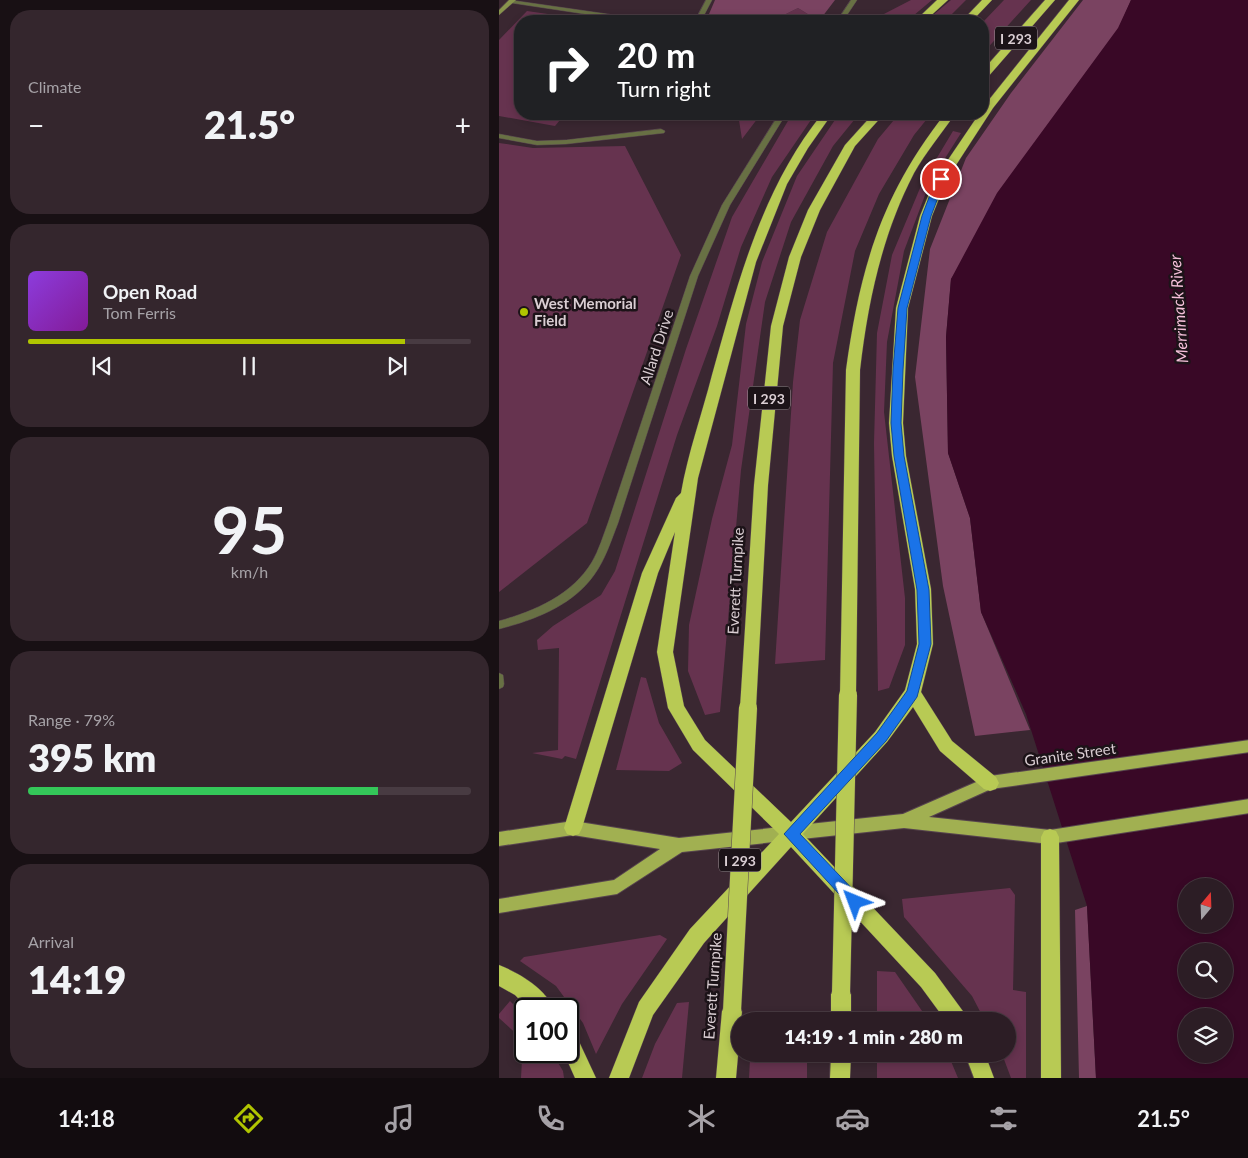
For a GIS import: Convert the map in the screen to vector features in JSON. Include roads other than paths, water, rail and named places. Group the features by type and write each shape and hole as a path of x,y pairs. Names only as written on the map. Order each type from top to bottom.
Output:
{"highway":[{"path":"927,15 943,0"},
{"path":"973,15 987,0"},
{"name":"I 293","path":"989,69 1050,0"},
{"path":"989,106 1074,0"},
{"path":"823,120 795,159 761,231 750,262 691,478 665,652 676,708 699,745 791,834 928,980 951,1012"},
{"name":"Everett Turnpike","path":"726,1078 732,1011 761,486 777,326 795,257 814,210 850,146 874,120"},
{"path":"841,1012 853,370 859,320 869,272 899,189 913,164 945,120"},
{"path":"619,1078 645,1009 697,936 881,737 913,693 925,644 923,590 899,456 896,423 903,308 926,216 941,179 980,120"},
{"path":"573,828 650,573 691,478"},
{"path":"913,693 946,746 990,783"},
{"path":"1050,837 1051,1078"},
{"path":"499,975 523,988 533,998"},
{"path":"840,1078 841,1062"},
{"path":"978,1062 984,1078"},
{"path":"579,1063 586,1078"}],"main road":[{"path":"499,13 512,0"},
{"name":"Granite Street","path":"904,821 990,783 1248,746"},
{"name":"Granite Street","path":"499,839 573,828 679,845 904,821 1050,837 1248,806"},
{"name":"Granite Street","path":"499,906 617,888 679,845"}],"street":[{"path":"512,0 605,15"},
{"path":"701,15 709,0"},
{"path":"845,15 854,0"},
{"name":"Allard Drive","path":"499,625 523,619 548,608 585,579 599,556 613,523 698,267 726,205 778,120"},
{"path":"499,136 537,143 566,142 661,131"},
{"path":"499,678 499,684"}],"water":[{"name":"Merrimack River","path":"1131,0 1248,0 1248,1078 1096,1078 1087,906 1026,714 981,612 970,518 948,453 946,337 951,279 997,193 1118,28"}],"place":[{"name":"West Memorial Field","path":"524,312"}]}
